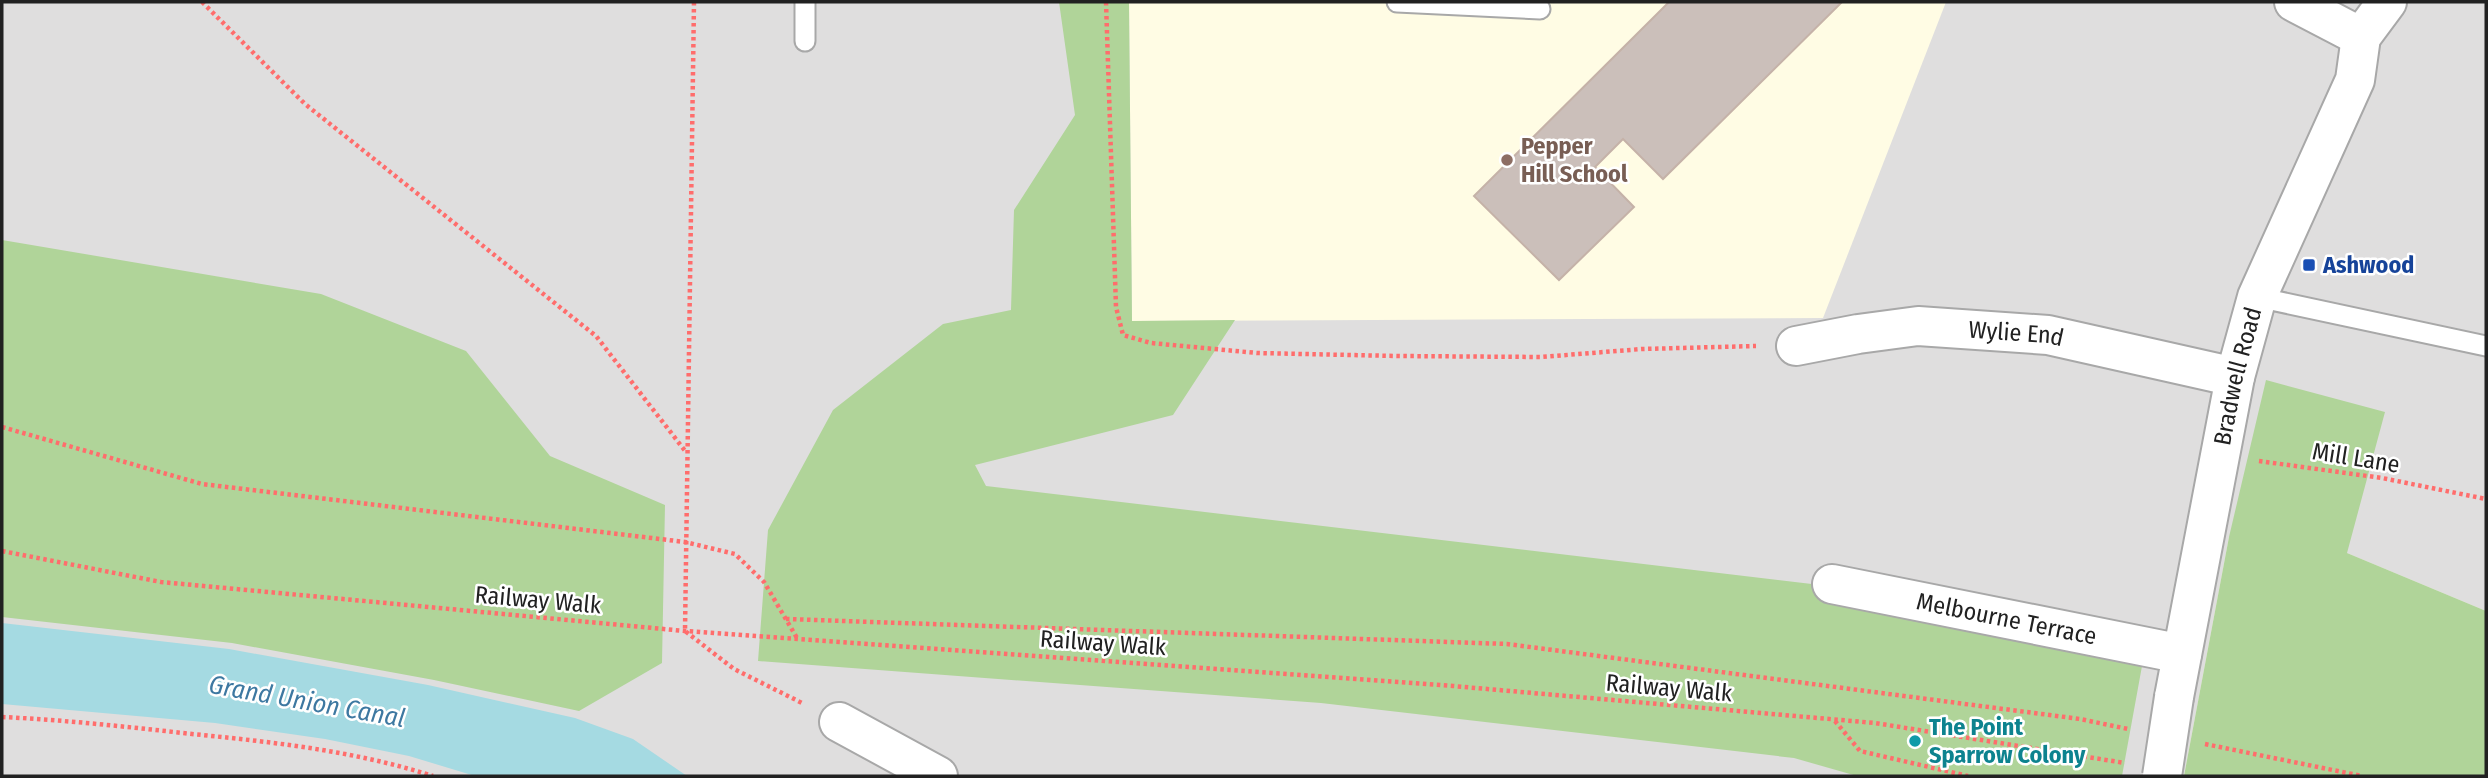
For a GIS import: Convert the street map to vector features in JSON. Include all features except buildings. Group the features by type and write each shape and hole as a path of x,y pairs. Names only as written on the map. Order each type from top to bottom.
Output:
{"street":[{"path":"2294,2 2361,37"},
{"name":"Bradwell Road","path":"2147,770 2174,697 2235,377 2258,298 2355,80 2361,37 2387,2"},
{"name":"Wylie End","path":"1796,345 1918,326 2035,334 2235,377"},
{"name":"Melbourne Terrace","path":"1832,584 2182,654"},
{"path":"839,722 938,776"}],"lane":[{"path":"804,41 805,2"},
{"path":"1397,2 1539,9"},
{"path":"2258,298 2486,346"}],"path":[{"path":"202,2 305,104 596,336 686,453"},
{"path":"694,2 685,631 734,669 839,722"},
{"path":"1106,2 1116,307 1123,335 1151,343 1257,353 1397,356 1541,356 1642,349 1796,345"},
{"path":"2,426 202,484 685,542 735,554 764,582 797,638"},
{"name":"Mill Lane","path":"2220,456 2382,478 2486,499"},
{"name":"Railway Walk","path":"2,551 161,582 685,631 1453,686 1875,723 2147,770"},
{"path":"786,620 1507,644 2080,719 2134,730"},
{"path":"2,717 293,745 408,768 433,776"},
{"path":"1834,720 1860,751 1968,776"},
{"path":"2201,743 2362,776"}],"shaded area":[{"path":"2,2 2486,2 2486,611 2347,553 2229,537 2184,776 2,776"},
{"name":"Pepper Hill School","path":"1129,2 1946,2 1823,318 1132,321"}],"green space":[{"path":"1059,2 1129,2 1132,321 1235,320 1173,415 975,465 986,486 1896,594 2142,666 2122,776 1857,776 1794,758 1321,703 758,661 768,530 833,410 943,324 1011,310 1014,210 1075,115"},
{"path":"2,240 321,294 466,351 550,456 665,505 662,663 579,711 434,680 232,643 2,617"},
{"path":"2266,380 2385,412 2347,553 2486,611 2486,776 2184,776 2229,537"}],"water":[{"name":"Grand Union Canal","path":"2,623 229,649 428,685 575,718 633,739 687,776 475,776 409,756 325,739 215,723 2,704"}],"place":[{"name":"Pepper Hill School","path":"1507,160"},
{"name":"Ashwood","path":"2309,265"},
{"name":"The Point Sparrow Colony","path":"1915,741"}]}
